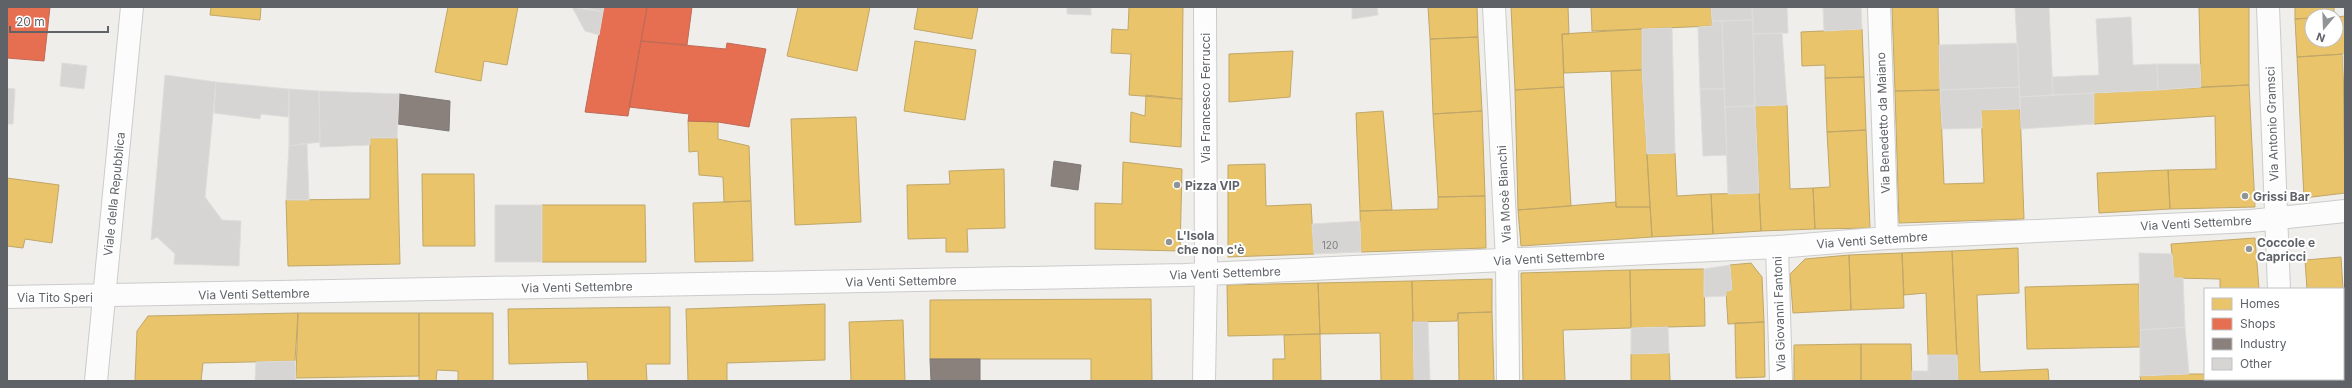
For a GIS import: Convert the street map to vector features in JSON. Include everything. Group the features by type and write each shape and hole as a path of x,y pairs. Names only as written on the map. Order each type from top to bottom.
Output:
{"street":[{"name":"Viale della Repubblica","path":"96,381 132,7"},
{"name":"Via Francesco Ferrucci","path":"1204,381 1206,274 1205,7"},
{"name":"Via Mosè Bianchi","path":"1494,7 1507,260 1508,381"},
{"name":"Via Benedetto da Maiano","path":"1879,7 1887,238"},
{"name":"Via Antonio Gramsci","path":"2268,7 2275,219 2279,288"},
{"name":"Via Venti Settembre","path":"104,297 1206,274 1777,247 1887,238 2275,219 2345,211"},
{"name":"Via Giovanni Fantoni","path":"1777,247 1781,381"},
{"name":"Via Tito Speri","path":"7,297 104,297"}],"building: Homes":[{"path":"211,7 261,7 260,20 210,15"},
{"path":"448,7 518,7 507,65 484,61 481,81 435,72"},
{"path":"798,7 870,7 857,71 787,56"},
{"path":"918,7 978,7 972,39 914,29"},
{"path":"1129,7 1183,7 1182,99 1129,95 1131,54 1111,53 1112,29 1128,30"},
{"path":"1428,7 1477,7 1478,37 1430,39"},
{"path":"1511,7 1568,7 1569,34 1562,34 1564,87 1515,90"},
{"path":"1591,7 1711,7 1712,26 1592,31"},
{"path":"1892,7 1938,7 1940,90 1895,91"},
{"path":"2199,7 2249,7 2249,85 2201,87"},
{"path":"2295,7 2334,7 2304,8 2304,18 2295,19"},
{"path":"2344,16 2345,54 2297,57 2295,19 2304,18 2304,48 2344,48"},
{"path":"1642,29 1642,70 1564,73 1562,34"},
{"path":"1862,29 1864,77 1825,78 1825,65 1802,66 1801,32"},
{"path":"1478,37 1482,111 1433,114 1430,39"},
{"path":"915,41 976,50 965,120 904,111"},
{"path":"1293,51 1290,97 1229,102 1229,54"},
{"path":"2343,54 2345,193 2304,198 2297,57"},
{"path":"1642,70 1650,207 1616,207 1611,71"},
{"path":"1864,77 1866,130 1827,132 1825,78"},
{"path":"2249,85 2255,207 2170,209 2168,170 2216,169 2215,116 2094,124 2094,93"},
{"path":"1564,87 1571,206 1518,210 1515,90"},
{"path":"1940,90 1944,184 1984,183 1981,110 2020,109 2024,219 1899,223 1895,91"},
{"path":"1146,95 1182,99 1181,147 1130,142 1131,112 1145,116"},
{"path":"1787,105 1790,189 1813,188 1815,229 1761,231 1755,106"},
{"path":"1383,111 1392,210 1360,211 1356,113"},
{"path":"1482,111 1485,196 1438,197 1433,114"},
{"path":"856,117 861,222 795,225 791,119"},
{"path":"688,121 718,122 718,139 749,146 751,201 724,202 723,177 699,175 698,151 689,152"},
{"path":"1866,130 1870,228 1815,229 1813,188 1830,187 1827,132"},
{"path":"370,138 397,138 400,264 288,266 286,200 370,199"},
{"path":"1675,153 1677,196 1711,194 1713,234 1652,237 1647,154"},
{"path":"1123,162 1182,169 1180,251 1095,249 1095,203 1122,204"},
{"path":"1265,164 1266,206 1311,204 1314,254 1228,257 1228,165"},
{"path":"1004,169 1005,228 967,229 968,252 946,252 946,238 908,239 907,185 950,184 949,171"},
{"path":"2168,170 2170,209 2099,213 2097,173"},
{"path":"422,174 474,174 475,246 423,246"},
{"path":"7,178 59,185 52,243 25,239 23,248 7,246"},
{"path":"1759,193 1761,231 1713,234 1711,194"},
{"path":"1485,196 1486,248 1361,252 1360,211 1438,209 1438,197"},
{"path":"751,201 753,261 695,262 693,203"},
{"path":"1616,202 1616,207 1650,207 1652,237 1521,246 1518,210"},
{"path":"542,205 645,205 646,262 542,262"},
{"path":"2255,238 2259,288 2220,288 2220,279 2174,278 2171,244"},
{"path":"2018,248 2019,293 1977,295 1980,372 2048,369 2049,381 1958,381 1952,251"},
{"path":"1952,251 1957,355 1928,355 1926,293 1904,295 1902,253"},
{"path":"1902,253 1904,308 1851,310 1849,255"},
{"path":"1849,255 1851,310 1793,313 1790,274 1805,259"},
{"path":"2341,257 2343,288 2307,288 2305,260"},
{"path":"1751,263 1762,277 1764,322 1728,324 1726,291 1732,290 1730,265"},
{"path":"1704,269 1705,326 1631,328 1630,270"},
{"path":"1630,270 1631,328 1563,330 1565,381 1523,381 1521,273"},
{"path":"1492,279 1492,312 1458,313 1457,321 1413,322 1412,281"},
{"path":"1412,281 1414,381 1381,381 1380,333 1320,334 1318,283"},
{"path":"1318,283 1320,334 1228,336 1227,285"},
{"path":"2139,284 2140,347 2027,349 2025,287"},
{"path":"1151,299 1152,381 1091,381 1091,359 930,359 930,300"},
{"path":"825,304 825,360 727,363 727,381 688,381 686,309"},
{"path":"670,307 670,364 646,364 647,381 588,381 587,362 509,364 508,309"},
{"path":"1492,312 1494,381 1459,381 1458,313"},
{"path":"298,313 419,313 419,376 296,378"},
{"path":"298,313 295,361 203,363 201,381 135,381 137,331 148,316"},
{"path":"419,313 493,313 493,381 458,381 458,371 437,370 436,381 419,381"},
{"path":"2344,313 2345,329 2344,364"},
{"path":"903,320 905,381 851,381 849,322"},
{"path":"1764,322 1765,377 1736,378 1735,323"},
{"path":"1320,334 1321,381 1273,381 1273,359 1285,359 1284,335"},
{"path":"1861,344 1861,381 1794,381 1794,345"},
{"path":"1861,344 1911,344 1912,381 1861,381"},
{"path":"1669,353 1670,381 1631,381 1631,354"},
{"path":"2345,364 2345,381 2313,381 2344,380"},
{"path":"2204,374 2204,380 2264,381 2141,381 2140,376"}],"building: Shops":[{"path":"7,7 50,7 44,61 7,58"},
{"path":"604,7 647,7 628,116 585,112"},
{"path":"647,7 692,7 687,45 641,41"},
{"path":"641,41 726,49 727,43 766,49 749,127 718,122 688,121 689,114 629,107"}],"building: Industry":[{"path":"399,94 450,101 449,131 398,124"},
{"path":"1054,161 1081,165 1078,190 1051,186"},
{"path":"930,359 980,359 980,381 931,381"}],"building: Other":[{"path":"572,7 603,12 599,35 585,31"},
{"path":"582,7 604,7 603,12"},
{"path":"1067,7 1091,7 1091,15 1067,14"},
{"path":"1352,7 1377,7 1378,15 1352,19"},
{"path":"1711,7 1752,7 1753,20 1712,21"},
{"path":"1752,7 1787,7 1788,33 1753,34"},
{"path":"1823,7 1861,7 1862,29 1824,31"},
{"path":"2015,7 2049,7 2053,95 2020,97"},
{"path":"2131,17 2133,65 2157,64 2158,90 2053,95 2052,77 2099,75 2096,19"},
{"path":"1753,20 1755,106 1725,107 1722,21"},
{"path":"1712,21 1722,21 1724,89 1700,89 1698,27 1712,26"},
{"path":"1672,28 1675,153 1647,154 1642,70 1642,29"},
{"path":"1782,33 1787,105 1755,106 1753,34"},
{"path":"2018,43 2019,87 1940,90 1939,45"},
{"path":"2343,54 2345,54 2345,89"},
{"path":"62,63 87,66 84,89 60,86"},
{"path":"2157,64 2200,64 2201,87 2158,90"},
{"path":"165,75 216,82 205,197 222,220 241,221 239,266 174,264 175,254 157,237 151,240"},
{"path":"216,82 289,89 288,117 261,114 260,119 214,113"},
{"path":"2019,87 2020,109 1981,110 1982,128 1942,129 1940,90"},
{"path":"7,88 15,89 13,124 7,124"},
{"path":"289,89 319,91 320,142 289,146"},
{"path":"1700,89 1724,89 1727,155 1703,156"},
{"path":"319,91 399,94 397,138 370,138 370,145 320,147"},
{"path":"2094,93 2094,124 2021,129 2020,97"},
{"path":"1755,106 1759,193 1728,194 1725,107"},
{"path":"307,143 309,200 286,200 289,146"},
{"path":"495,205 542,205 542,262 495,262"},
{"path":"1360,221 1361,252 1314,254 1312,224"},
{"path":"2139,253 2172,254 2174,278 2183,278 2185,327 2140,330"},
{"path":"1730,265 1732,290 1726,291 1726,296 1704,297 1704,269"},
{"path":"1413,322 1428,322 1430,381 1414,381"},
{"path":"1668,327 1669,353 1631,354 1631,328"},
{"path":"2185,327 2189,374 2140,376 2140,330"},
{"path":"1928,355 1957,355 1958,381 1912,381 1912,371 1928,371"},
{"path":"295,361 296,381 255,381 256,362"}],"place":[{"name":"Pizza VIP","path":"1177,185"},
{"name":"Grissi Bar","path":"2245,196"},
{"name":"L'Isola che non c'è","path":"1169,242"},
{"name":"Coccole e Capricci","path":"2249,249"}]}
